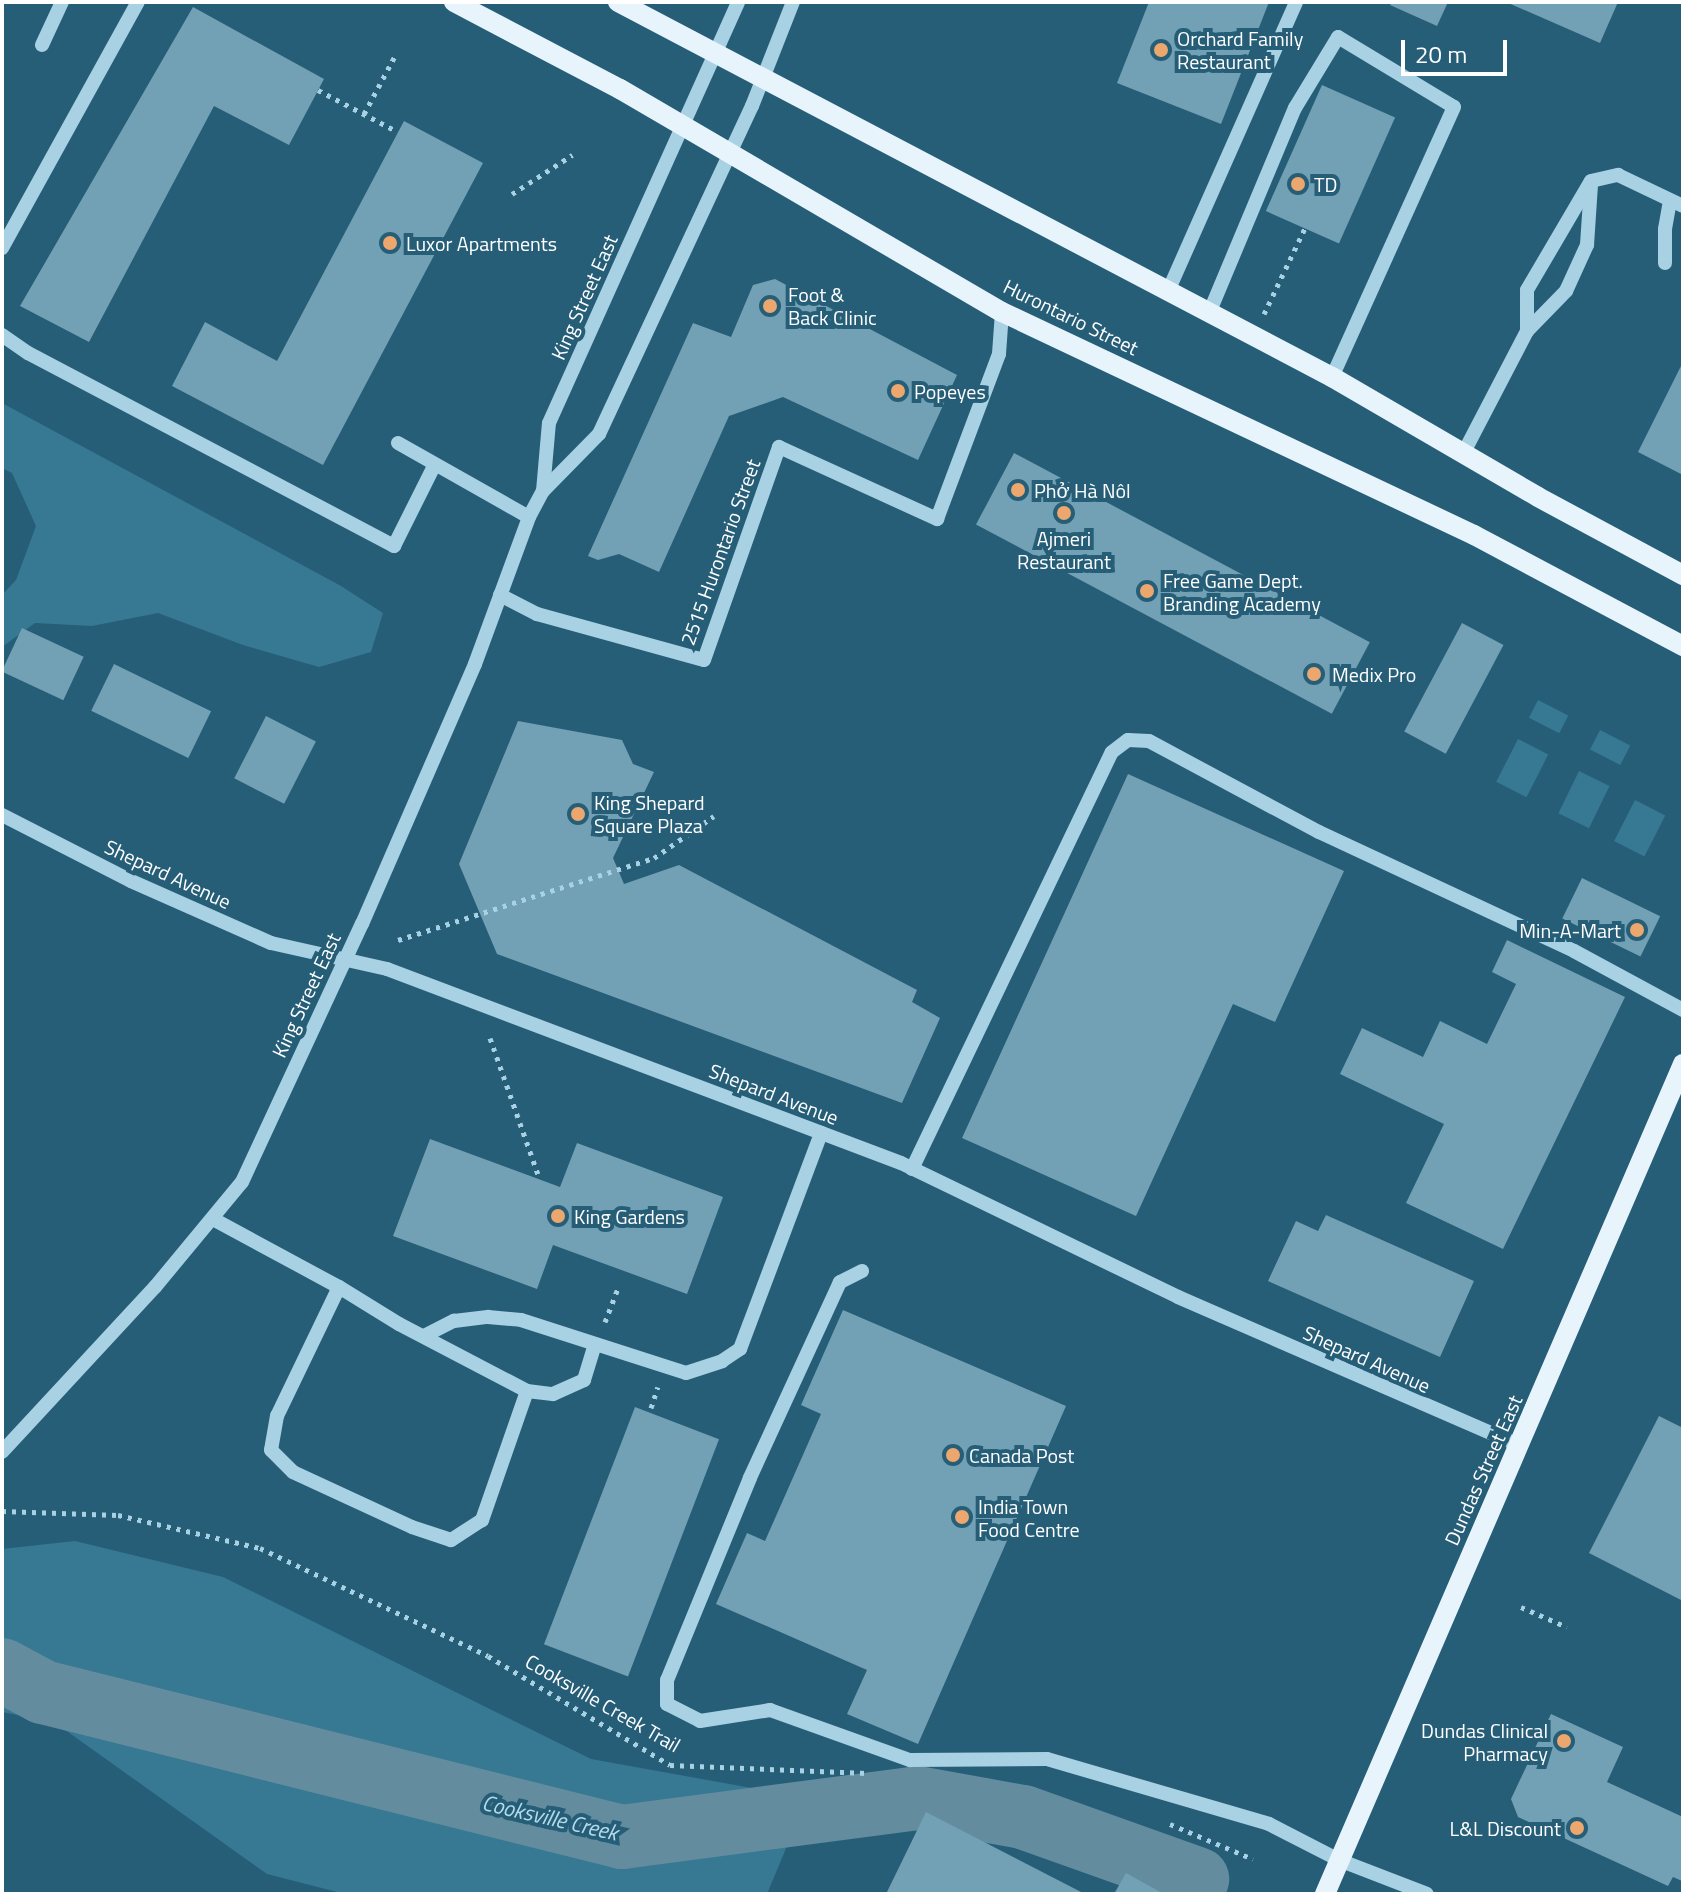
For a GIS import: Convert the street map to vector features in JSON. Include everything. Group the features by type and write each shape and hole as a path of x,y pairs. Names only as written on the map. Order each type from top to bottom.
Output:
{"main road":[{"name":"Hurontario Street","path":"454,2 684,126 1002,312 1474,535 1683,646"},
{"path":"618,2 1053,233 1210,311 1683,575"},
{"name":"Dundas Street East","path":"1325,1894 1683,1064"}],"street":[{"path":"42,45 62,2"},
{"path":"2,248 138,2"},
{"name":"King Street East","path":"543,491 549,423 738,2"},
{"name":"King Street East","path":"2,1452 213,1219 242,1182 475,664 529,517 543,491 599,434 764,79 793,2"},
{"path":"1169,289 1296,2"},
{"path":"1210,311 1295,108 1338,37 1454,107 1332,377"},
{"path":"1527,331 1527,290 1591,181 1618,175 1677,203 1665,229 1665,263"},
{"path":"1463,454 1527,331 1566,291 1587,245 1591,181"},
{"name":"2515 Hurontario Street","path":"500,595 537,614 704,660 779,447 937,519 999,354 1002,312"},
{"path":"2,335 28,353 394,546 434,466"},
{"path":"398,443 529,517"},
{"path":"912,1169 1112,752 1128,740 1149,741 1319,832 1574,951 1683,1010"},
{"name":"Shepard Avenue","path":"2,815 131,881 271,943 402,974 912,1169 1178,1297 1520,1446"},
{"path":"424,1336 454,1321 488,1317 521,1320 686,1373 722,1361 740,1349 821,1133"},
{"path":"213,1219 527,1391 553,1394 584,1380 595,1345"},
{"path":"862,1271 840,1282 750,1478 667,1680 667,1704 700,1721 770,1710 910,1760 1047,1759 1269,1824 1339,1860 1427,1894"},
{"path":"339,1287 277,1416 271,1450 293,1472 412,1527 451,1540 482,1520 527,1391"}],"path":[{"path":"364,114 396,54"},
{"path":"318,90 398,132"},
{"path":"512,194 572,155"},
{"path":"1264,315 1305,228"},
{"path":"398,940 654,858 714,816"},
{"path":"490,1038 538,1174"},
{"path":"595,1345 619,1286"},
{"name":"Cooksville Creek Trail","path":"2,1511 118,1515 260,1548 488,1656 670,1765 869,1773"},
{"path":"1521,1607 1567,1627"},
{"path":"1165,1822 1253,1859"}],"shaded area":[{"path":"2,403 341,586 383,613 371,652 319,667 243,645 158,613 92,626 35,623 2,647 2,595 16,580 36,526 12,473 2,468"},
{"path":"1538,700 1568,715 1559,733 1529,718"},
{"path":"1600,730 1630,745 1620,765 1590,750"},
{"path":"1518,739 1548,754 1527,797 1496,782"},
{"path":"1579,771 1610,786 1589,828 1558,813"},
{"path":"1635,800 1665,815 1644,856 1614,841"},
{"path":"75,1541 223,1577 591,1759 807,1798 767,1894 345,1894 267,1874 54,1722 2,1712 2,1549"}],"building":[{"path":"1149,2 1269,2 1221,124 1117,83"},
{"path":"1392,2 1448,2 1437,26 1390,5"},
{"path":"1506,2 1618,2 1600,43"},
{"path":"193,7 324,79 289,145 214,106 89,342 20,306"},
{"path":"1322,85 1395,118 1339,244 1266,211"},
{"name":"Luxor Apartments","path":"404,121 483,163 323,465 172,386 205,322 277,361"},
{"path":"775,279 957,375 918,460 783,397 729,416 659,572 619,554 598,560 588,556 693,323 731,337 753,285"},
{"path":"1683,362 1683,475 1638,452"},
{"path":"1014,453 1370,642 1332,714 976,525"},
{"path":"1462,623 1503,645 1446,754 1404,732"},
{"path":"22,628 84,657 63,700 2,672"},
{"path":"114,664 211,711 188,758 91,711"},
{"path":"266,716 316,741 284,804 234,778"},
{"path":"518,721 622,740 633,764 654,772 613,858 624,884 679,865 917,990 912,1002 940,1018 902,1103 497,954 459,864"},
{"path":"1128,774 1344,871 1275,1022 1233,1004 1136,1216 962,1138"},
{"path":"1582,878 1660,916 1640,957 1562,918"},
{"path":"1507,940 1625,997 1503,1249 1406,1203 1444,1124 1340,1074 1362,1028 1423,1057 1440,1021 1487,1044 1516,984 1492,972"},
{"name":"King Gardens","path":"430,1139 560,1187 577,1143 723,1197 687,1294 553,1245 537,1289 393,1236"},
{"path":"1326,1215 1474,1281 1440,1357 1268,1281 1296,1221 1318,1231"},
{"path":"843,1310 1066,1406 918,1744 847,1714 867,1670 716,1604 747,1533 765,1541 821,1414 801,1405"},
{"path":"635,1407 719,1439 628,1676 544,1644"},
{"path":"1659,1416 1683,1428 1683,1601 1589,1553"},
{"path":"1551,1714 1623,1747 1607,1782 1683,1817 1682,1881 1673,1877 1668,1886 1518,1817 1511,1799"},
{"path":"926,1812 1085,1894 886,1894"},
{"path":"1126,1873 1164,1894 1114,1894"}],"waterway":[{"name":"Cooksville Creek","path":"2,1670 43,1692 622,1837 917,1798 1023,1817 1197,1879"}],"place":[{"name":"Orchard Family Restaurant","path":"1161,50"},
{"name":"TD","path":"1298,184"},
{"name":"Luxor Apartments","path":"390,243"},
{"name":"Foot & Back Clinic","path":"770,306"},
{"name":"Popeyes","path":"898,391"},
{"name":"Phở Hà Nôl","path":"1018,490"},
{"name":"Ajmeri Restaurant","path":"1064,513"},
{"name":"Free Game Dept. Branding Academy","path":"1147,591"},
{"name":"Medix Pro","path":"1314,674"},
{"name":"King Shepard Square Plaza","path":"578,814"},
{"name":"Min-A-Mart","path":"1637,930"},
{"name":"King Gardens","path":"558,1216"},
{"name":"Canada Post","path":"953,1455"},
{"name":"India Town Food Centre","path":"962,1517"},
{"name":"Dundas Clinical Pharmacy","path":"1564,1741"},
{"name":"L&L Discount","path":"1577,1828"}]}
